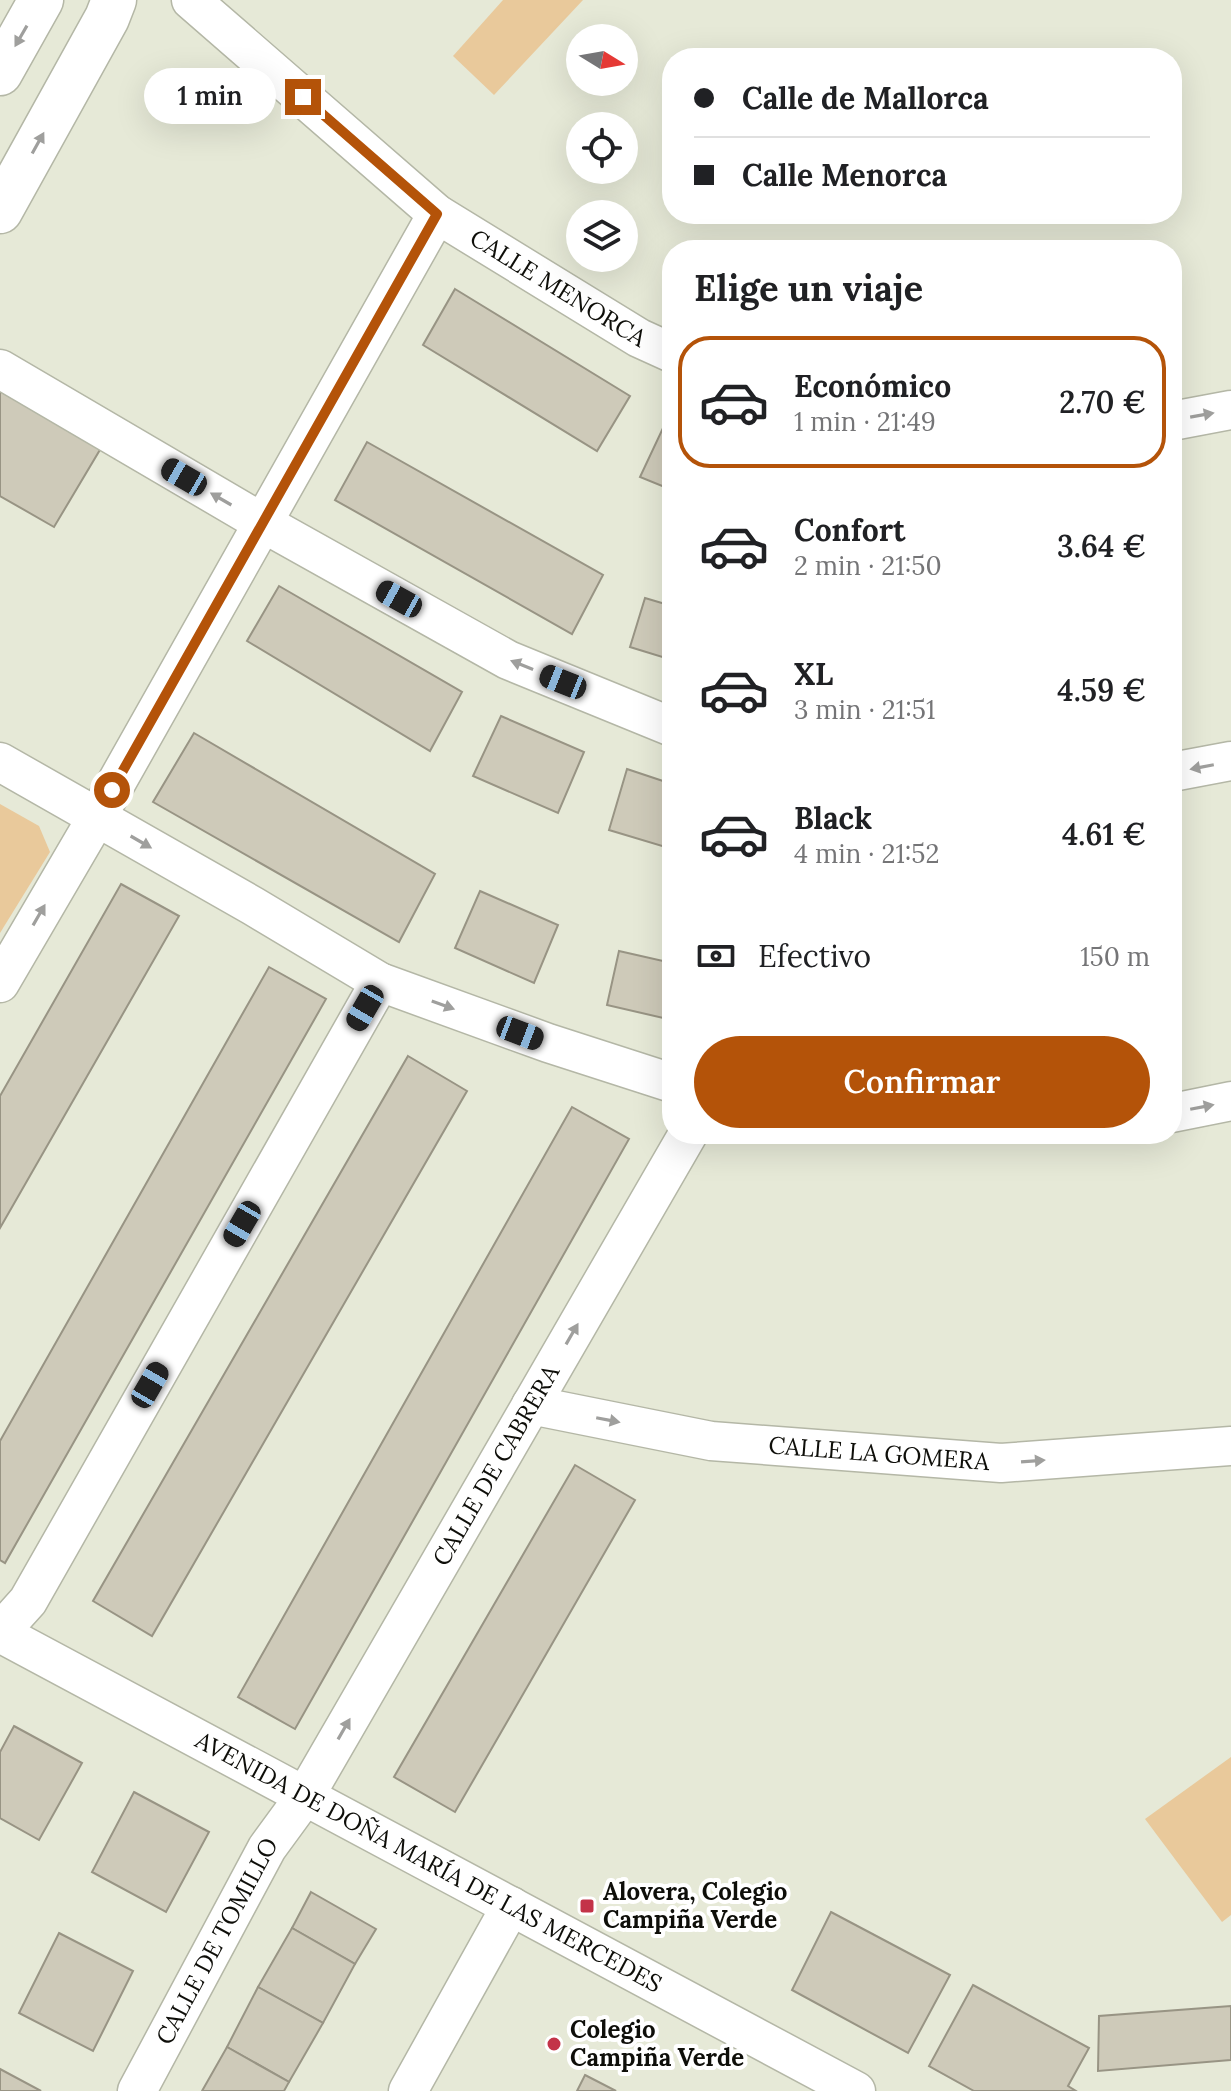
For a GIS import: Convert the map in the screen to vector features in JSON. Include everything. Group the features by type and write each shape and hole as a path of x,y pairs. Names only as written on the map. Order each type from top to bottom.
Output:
{"street":[{"path":"0,73 41,0"},
{"path":"0,211 114,0"},
{"name":"CALLE MENORCA","path":"191,0 437,214 639,338 662,348"},
{"path":"0,983 437,214"},
{"path":"0,369 263,523 508,660 662,723"},
{"path":"1182,419 1231,410"},
{"path":"1182,770 1231,761"},
{"path":"0,762 380,982 548,1043 662,1080"},
{"path":"0,1633 28,1601 380,982"},
{"path":"1182,1111 1231,1101"},
{"name":"CALLE DE CABRERA","path":"305,1796 682,1144"},
{"name":"CALLE LA GOMERA","path":"531,1405 711,1441 1001,1463 1231,1446"},
{"name":"AVENIDA DE DOÑA MARÍA DE LAS MERCEDES","path":"0,1633 856,2091"},
{"name":"CALLE DE TOMILLO","path":"137,2091 267,1848 305,1796"},
{"path":"408,2091 511,1906"}],"shaded area":[{"path":"503,0 583,0 494,95 453,56"},
{"path":"0,804 39,826 50,852 0,933"},
{"path":"1231,1757 1231,1915 1222,1922 1145,1819"}],"building":[{"path":"455,289 630,396 597,451 423,345"},
{"path":"0,391 101,448 54,527 0,496"},
{"path":"662,430 662,486 640,477"},
{"path":"367,442 603,575 572,634 335,500"},
{"path":"279,586 462,692 430,751 247,641"},
{"path":"645,598 662,603 662,657 630,647"},
{"path":"501,716 584,752 558,813 473,776"},
{"path":"194,733 435,874 399,942 153,802"},
{"path":"627,769 662,781 662,846 609,830"},
{"path":"121,884 179,916 0,1228 0,1096"},
{"path":"480,891 558,925 534,983 455,948"},
{"path":"619,951 662,961 662,1018 607,1005"},
{"path":"269,967 326,999 5,1563 0,1560 0,1441"},
{"path":"408,1056 467,1091 152,1636 93,1601"},
{"path":"572,1107 629,1139 295,1729 238,1697"},
{"path":"575,1465 635,1500 455,1812 394,1777"},
{"path":"14,1726 82,1763 39,1840 0,1818 0,1752"},
{"path":"134,1792 209,1832 166,1912 92,1872"},
{"path":"311,1892 376,1929 355,1964 292,1928"},
{"path":"831,1912 950,1975 908,2053 792,1990"},
{"path":"292,1928 355,1964 323,2023 258,1987"},
{"path":"59,1933 133,1971 93,2051 19,2013"},
{"path":"973,1985 1089,2048 1068,2086 1076,2091 974,2091 929,2066"},
{"path":"258,1987 323,2023 289,2082 227,2047"},
{"path":"1231,2006 1231,2060 1098,2071 1099,2016"},
{"path":"227,2047 289,2082 284,2091 202,2091"},
{"path":"0,2069 41,2091 0,2091"},
{"path":"585,2075 616,2091 577,2091"}],"place":[{"name":"Alovera, Colegio Campiña Verde","path":"587,1906"},
{"name":"Colegio Campiña Verde","path":"554,2044"}],"route":[{"path":"112,790 437,214 303,97"}]}
